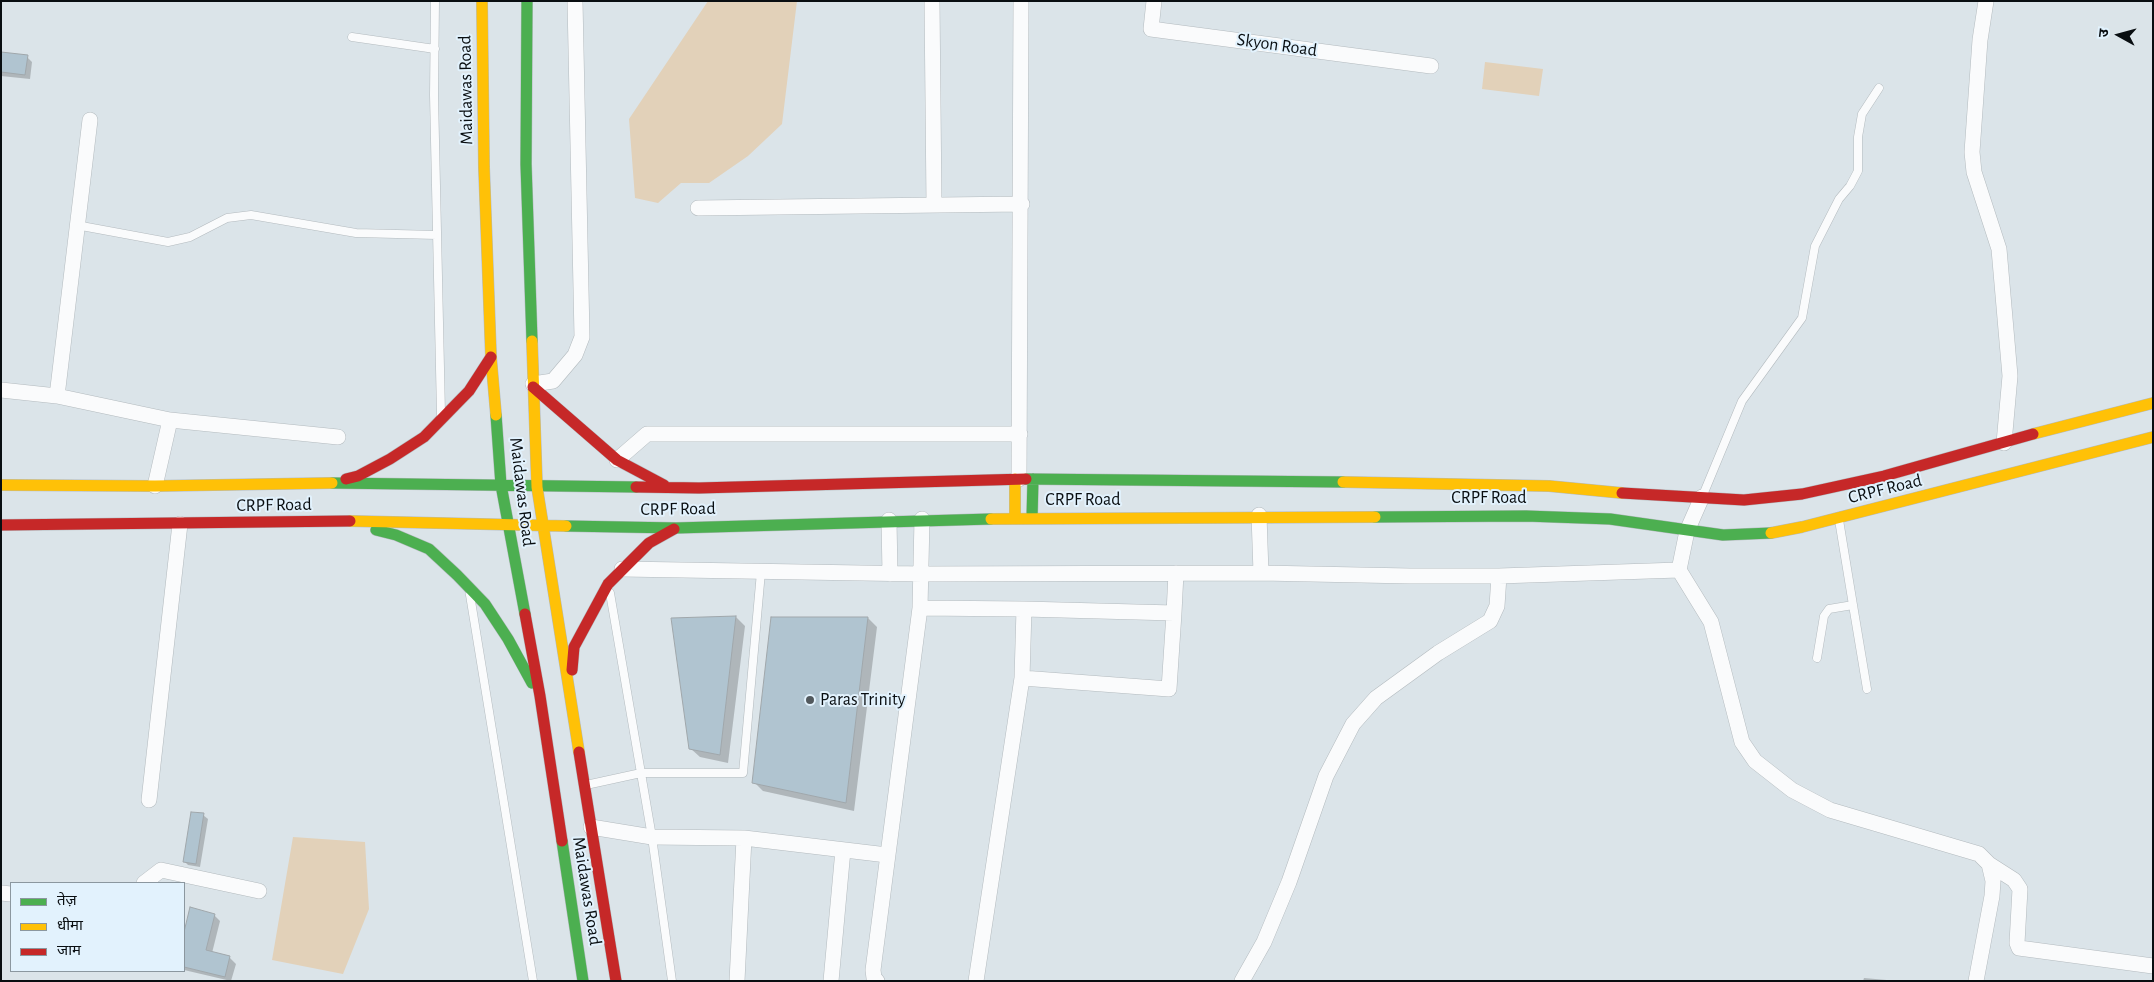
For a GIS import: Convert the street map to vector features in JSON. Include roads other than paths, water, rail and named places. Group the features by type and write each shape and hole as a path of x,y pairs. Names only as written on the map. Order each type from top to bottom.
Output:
{"street":[{"name":"Maidawas Road","path":"482,1 484,167 490,357 501,485 506,525 540,696 583,981"},
{"name":"Maidawas Road","path":"527,1 526,164 538,487 542,526 616,981"},
{"path":"533,386 553,381 575,355 582,337 575,1"},
{"path":"932,1 934,205"},
{"path":"1021,1 1020,434 1022,479 1032,518"},
{"name":"Skyon Road","path":"1154,1 1151,29 1431,66"},
{"path":"1986,1 1980,40 1972,152 1974,172 1999,249 2010,376 2004,442"},
{"path":"57,396 90,120"},
{"path":"698,208 1022,204"},
{"path":"331,483 358,476 390,459 424,437 469,392 490,357"},
{"path":"533,386 617,460 670,488"},
{"path":"1,390 57,396 170,420 338,437"},
{"path":"1,485 155,486 331,483 670,488 1022,479 1481,484 1549,486 1629,494 1744,500 1802,494 1884,476 1947,457 2153,403"},
{"path":"155,486 170,420"},
{"path":"617,460 647,434 1020,434"},
{"name":"CRPF Road","path":"1,525 332,521 676,528 922,519 1259,515 1526,516 1610,519 1724,535 1763,534 1839,518 1942,492 2013,471 2153,437"},
{"path":"1015,518 1022,479"},
{"path":"1702,497 1687,531 1679,570 1711,622 1742,742 1755,761 1792,790 1830,810 1979,854 1989,864 2014,880 2020,890 2017,943 2019,948 2153,966"},
{"path":"1259,515 1261,573"},
{"path":"877,981 872,970 920,608 922,519"},
{"path":"890,520 890,574"},
{"path":"332,521 396,535 429,549 485,604 508,639 540,696"},
{"path":"149,800 180,524"},
{"path":"570,696 574,647 608,584 649,542 676,528"},
{"path":"622,569 890,574 1261,573 1410,576 1499,576 1679,570"},
{"path":"1022,678 1169,689 1176,573"},
{"path":"1242,981 1264,942 1289,882 1326,776 1353,724 1376,698 1438,653 1484,626 1490,620 1497,606 1499,576"},
{"path":"920,608 1174,613"},
{"path":"976,981 1022,678 1024,609"},
{"path":"591,827 652,837 744,838 887,855"},
{"path":"737,981 744,838"},
{"path":"831,981 843,850"},
{"path":"1976,981 1992,896 1993,881 1989,864"},
{"path":"145,882 161,870 259,891"}],"lane":[{"path":"435,1 434,49 441,421"},
{"path":"352,37 434,49"},
{"path":"1702,497 1742,401 1802,318 1815,246 1839,199 1850,186 1858,171 1858,137 1862,114 1879,88"},
{"path":"76,225 168,242 190,237 227,218 251,215 356,233 437,235"},
{"path":"1839,518 1867,689"},
{"path":"584,785 641,773 743,773 761,572"},
{"path":"608,584 652,837 672,981"},
{"path":"468,587 533,981"},
{"path":"1817,658 1824,616 1829,609 1854,605"}],"place":[{"name":"Paras Trinity","path":"810,700"}]}
